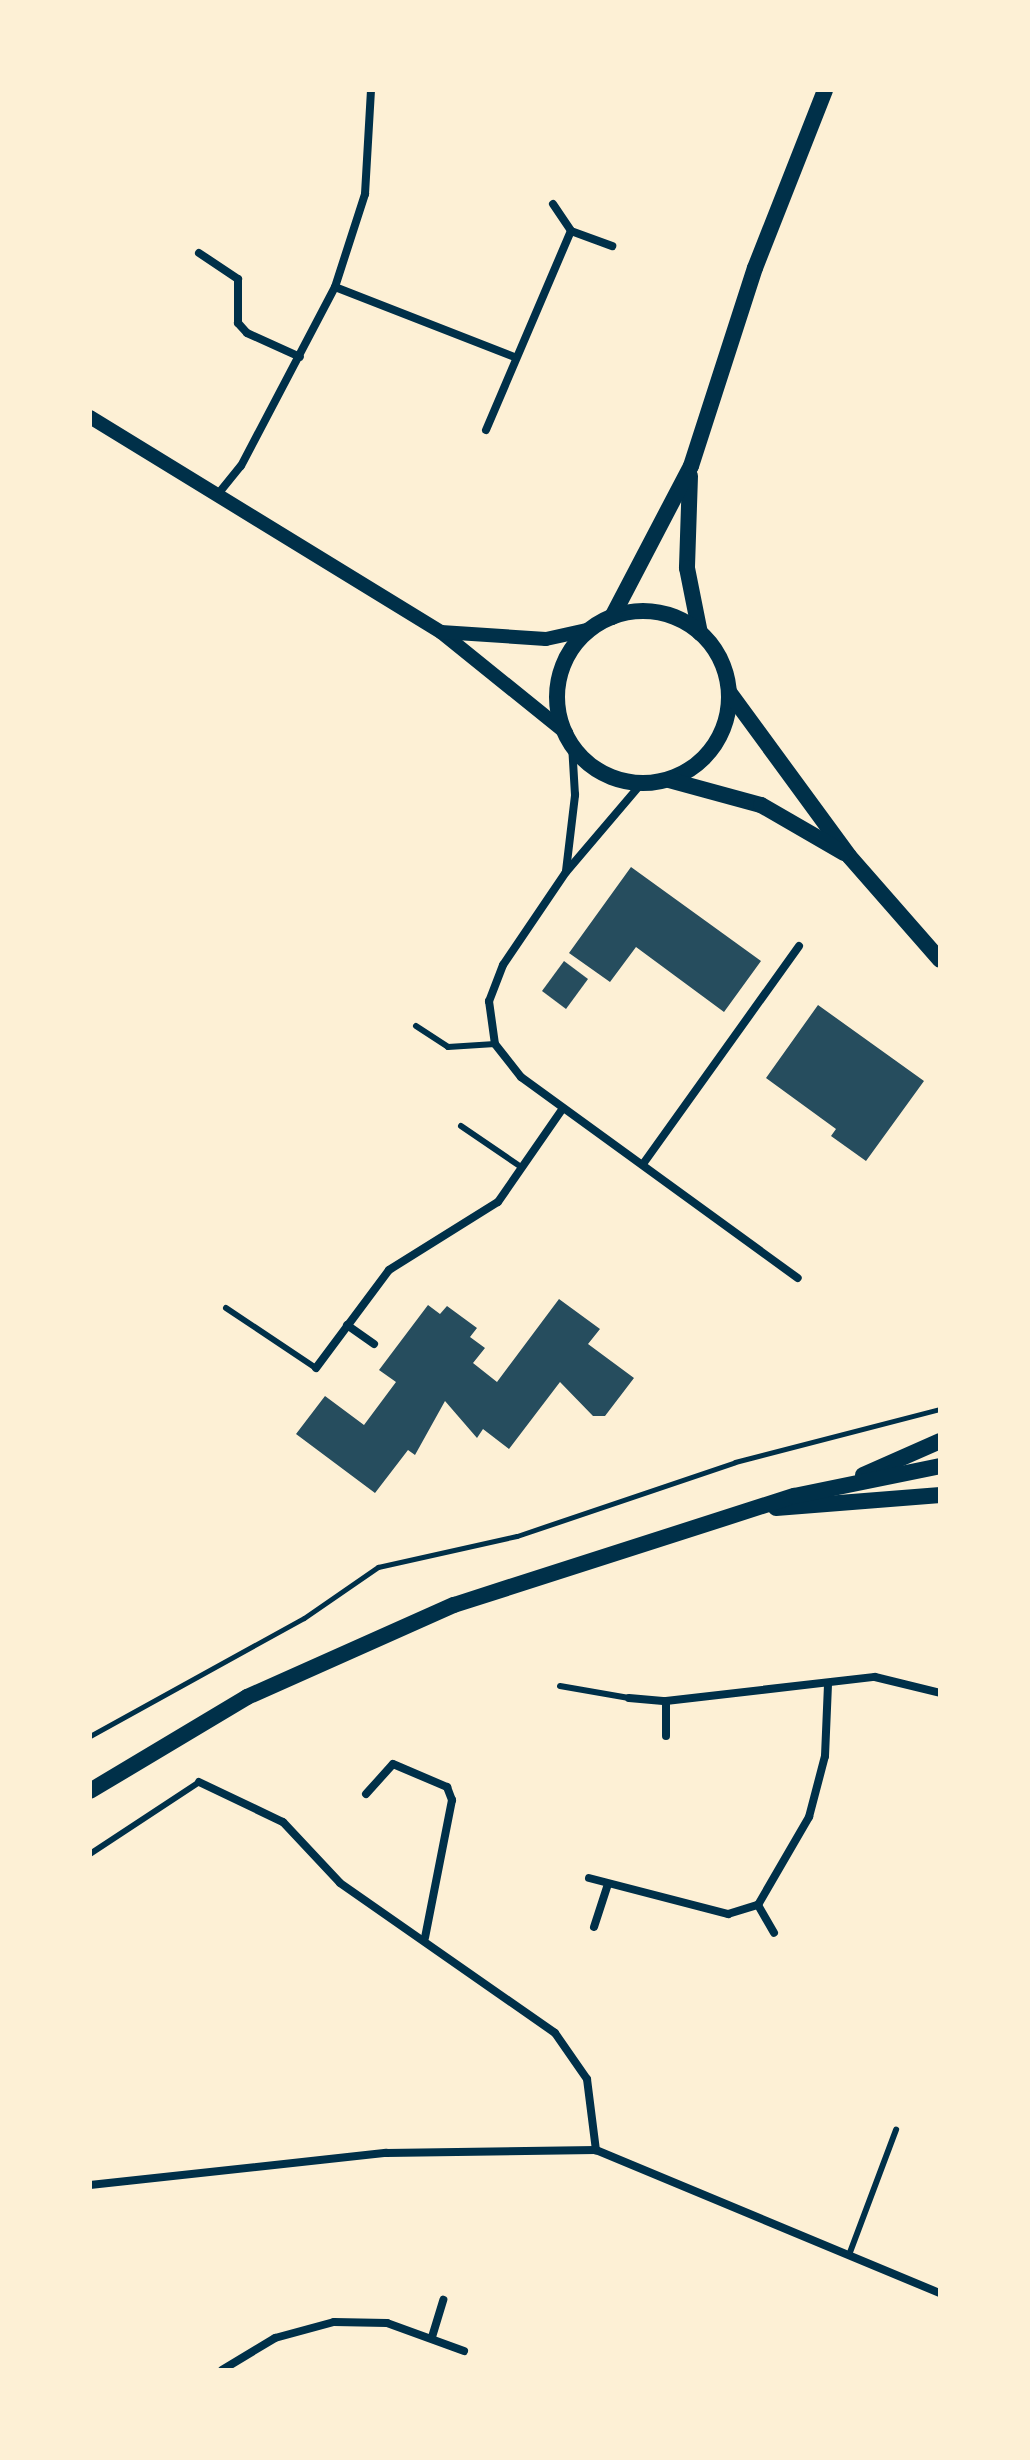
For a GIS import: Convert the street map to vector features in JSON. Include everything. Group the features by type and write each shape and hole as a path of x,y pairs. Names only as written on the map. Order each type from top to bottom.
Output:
{"main road":[{"path":"612,617 691,466 755,268 825,90"},
{"path":"691,466 687,568 700,633 723,664 729,692 849,856 940,960"},
{"path":"700,633 660,613 612,617 591,629 562,668 557,695 569,739 613,778 641,784 669,780 761,805 849,856"},
{"path":"669,780 714,746 729,692"},
{"path":"855,1480 940,1441"},
{"path":"90,1791 247,1697 351,1647 547,1571 746,1509 855,1480 940,1466"},
{"path":"746,1509 940,1495"}],"street":[{"path":"218,494 241,466 335,287 365,194 371,90"},
{"path":"553,204 571,231 612,246"},
{"path":"486,430 571,231"},
{"path":"199,253 238,279 238,323 247,333 300,357"},
{"path":"335,287 515,357"},
{"path":"90,417 441,632 569,739 575,795 566,872"},
{"path":"441,632 546,639 591,629"},
{"path":"641,784 566,872 493,985 495,1044 505,1061 563,1108 798,1278"},
{"path":"643,1164 799,946"},
{"path":"316,1368 389,1270 485,1215 563,1108"},
{"path":"347,1325 374,1344"},
{"path":"629,1698 666,1701 828,1683 908,1680 940,1693"},
{"path":"589,1878 728,1914 758,1905 809,1817 825,1756 828,1683"},
{"path":"666,1701 666,1736"},
{"path":"366,1794 393,1764 447,1787 452,1800 425,1937"},
{"path":"199,1782 283,1822 340,1883 425,1937 539,2020 576,2056 598,2125 596,2150"},
{"path":"594,1927 608,1884"},
{"path":"758,1905 774,1933"},
{"path":"90,2185 386,2153 596,2150 940,2293"},
{"path":"432,2337 443,2300"},
{"path":"222,2370 275,2338 334,2322 387,2323 464,2351"}],"lane":[{"path":"416,1026 448,1047 495,1044"},
{"path":"461,1126 521,1167"},
{"path":"226,1308 316,1368"},
{"path":"560,1686 629,1698"},
{"path":"90,1854 199,1782"},
{"path":"849,2255 896,2130"}],"path":[{"path":"90,1736 304,1618 378,1567 517,1536 735,1462 940,1409"}],"building":[{"path":"631,867 761,961 724,1012 636,947 610,982 569,953"},
{"path":"564,961 588,979 566,1009 542,991"},
{"path":"818,1005 924,1081 866,1161 831,1136 836,1129 766,1078"},
{"path":"559,1299 600,1329 588,1344 634,1378 605,1416 593,1416 560,1382 509,1449 483,1429 477,1438 445,1401 415,1455 408,1450 375,1493 296,1434 325,1396 364,1425 396,1382 379,1370 428,1305 440,1314 447,1306 477,1328 470,1337 485,1348 473,1363 497,1382"}]}
